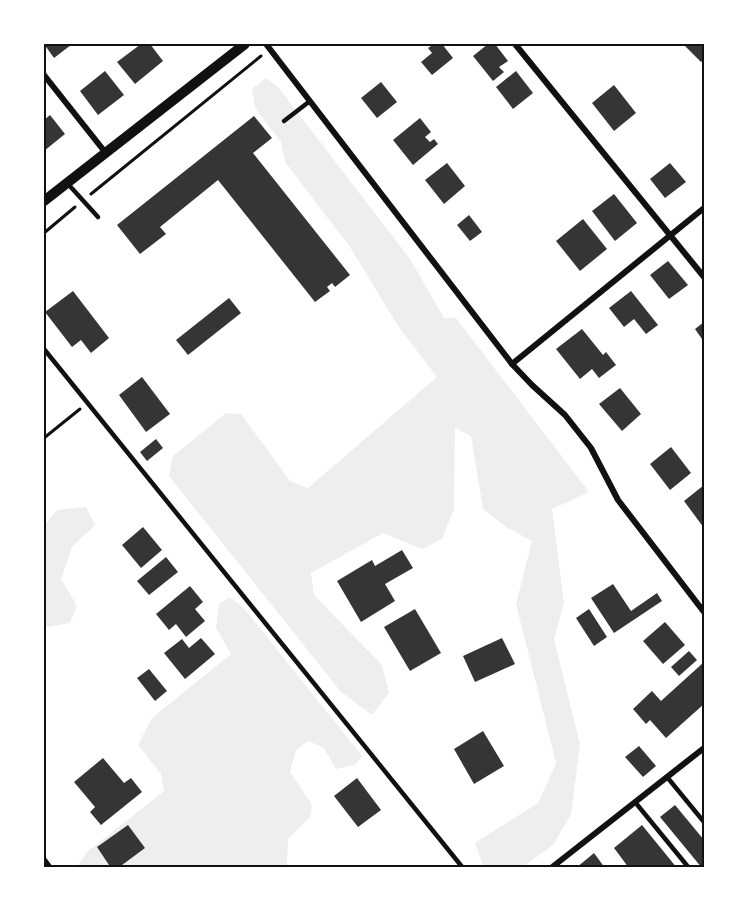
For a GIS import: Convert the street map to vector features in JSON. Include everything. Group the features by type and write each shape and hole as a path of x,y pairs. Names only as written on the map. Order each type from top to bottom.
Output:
{"street":[{"path":"44,201 245,44"},
{"path":"515,44 705,278"},
{"path":"268,46 512,364 565,415 591,448 618,500 705,612"},
{"path":"44,75 105,152"},
{"path":"512,364 705,208"},
{"path":"551,867 705,748"},
{"path":"44,860 50,867"}],"lane":[{"path":"284,121 310,101"},
{"path":"67,182 98,217"},
{"path":"44,349 463,867"},
{"path":"667,777 705,822"},
{"path":"635,802 689,867"}],"path":[{"path":"44,233 268,46"},
{"path":"44,438 88,403"}],"shaded area":[{"path":"266,78 278,87 410,259 444,318 456,318 589,492 552,509 564,603 554,639 580,744 571,814 554,844 523,867 485,868 475,843 538,803 556,763 516,604 532,541 506,527 483,509 471,436 455,428 454,509 442,539 422,549 383,533 311,573 314,595 382,665 389,693 372,715 341,692 169,476 173,456 226,413 241,414 290,481 308,488 437,377 398,326 350,247 285,162 281,142 255,108 252,89"},
{"path":"86,507 95,525 72,547 61,579 77,606 70,623 48,627 44,622 44,526 57,510"},
{"path":"230,597 243,607 362,756 355,765 336,769 324,748 308,741 296,750 290,772 312,805 310,817 288,839 287,865 290,867 76,868 87,852 164,791 161,774 138,745 152,718 231,654 216,628 219,604"}],"building":[{"path":"44,44 70,44 71,45 54,58"},
{"path":"141,44 150,44 163,61 135,84 117,62"},
{"path":"434,44 442,44 453,58 432,75 421,62 432,53 428,48"},
{"path":"488,44 495,44 508,61 499,67 504,72 493,81 473,56"},
{"path":"683,44 704,44 704,59 701,62"},
{"path":"105,71 124,95 98,115 80,91"},
{"path":"516,71 533,93 513,109 496,87"},
{"path":"381,82 397,102 377,118 361,98"},
{"path":"614,85 636,113 614,131 592,103"},
{"path":"50,115 65,134 44,151 44,120"},
{"path":"254,116 272,138 253,153 350,275 335,287 332,283 327,287 330,291 315,302 218,180 160,227 166,234 140,254 117,225"},
{"path":"420,118 431,132 425,137 430,142 434,139 438,144 413,165 393,140"},
{"path":"447,163 465,186 444,204 425,180"},
{"path":"670,163 686,182 665,198 650,179"},
{"path":"614,194 637,223 615,241 592,211"},
{"path":"469,215 482,232 470,241 457,225"},
{"path":"583,219 607,249 580,271 556,241"},
{"path":"668,261 688,285 669,299 650,275"},
{"path":"73,291 109,338 91,353 81,340 72,347 45,312"},
{"path":"631,291 658,325 646,334 634,319 624,327 609,308"},
{"path":"229,298 241,313 188,355 176,340"},
{"path":"704,322 704,342 695,329"},
{"path":"582,329 603,355 606,352 616,365 599,378 592,369 580,379 556,349"},
{"path":"142,377 170,414 146,432 119,395"},
{"path":"620,388 641,414 622,431 599,404"},
{"path":"156,439 163,448 147,461 140,452"},
{"path":"671,447 691,473 670,490 650,464"},
{"path":"704,485 704,528 684,501"},
{"path":"143,527 162,550 141,568 122,545"},
{"path":"402,550 413,568 385,584 395,601 361,622 337,581 372,560 375,566"},
{"path":"166,557 178,572 149,595 137,581"},
{"path":"613,584 631,611 657,593 662,601 614,633 591,598"},
{"path":"190,586 203,602 195,609 205,621 186,637 176,624 169,630 156,614"},
{"path":"415,609 441,653 410,671 384,627"},
{"path":"589,609 607,637 594,646 576,618"},
{"path":"665,622 685,645 663,664 643,641"},
{"path":"201,638 215,654 185,679 164,653 182,639 189,648"},
{"path":"502,638 515,664 475,682 463,656"},
{"path":"689,651 697,660 679,676 671,667"},
{"path":"704,662 704,704 666,738 650,720 646,724 633,709 652,691 661,701"},
{"path":"149,669 167,691 155,701 137,678"},
{"path":"483,731 504,766 474,784 454,749"},
{"path":"639,746 656,766 643,777 625,757"},
{"path":"103,758 124,783 131,778 142,792 101,825 90,812 95,807 74,782"},
{"path":"357,778 381,810 358,827 334,796"},
{"path":"675,805 704,840 704,868 660,817"},
{"path":"128,825 145,848 118,868 111,868 97,847"},
{"path":"642,825 677,868 629,868 614,848"},
{"path":"594,853 605,868 576,868"}]}
